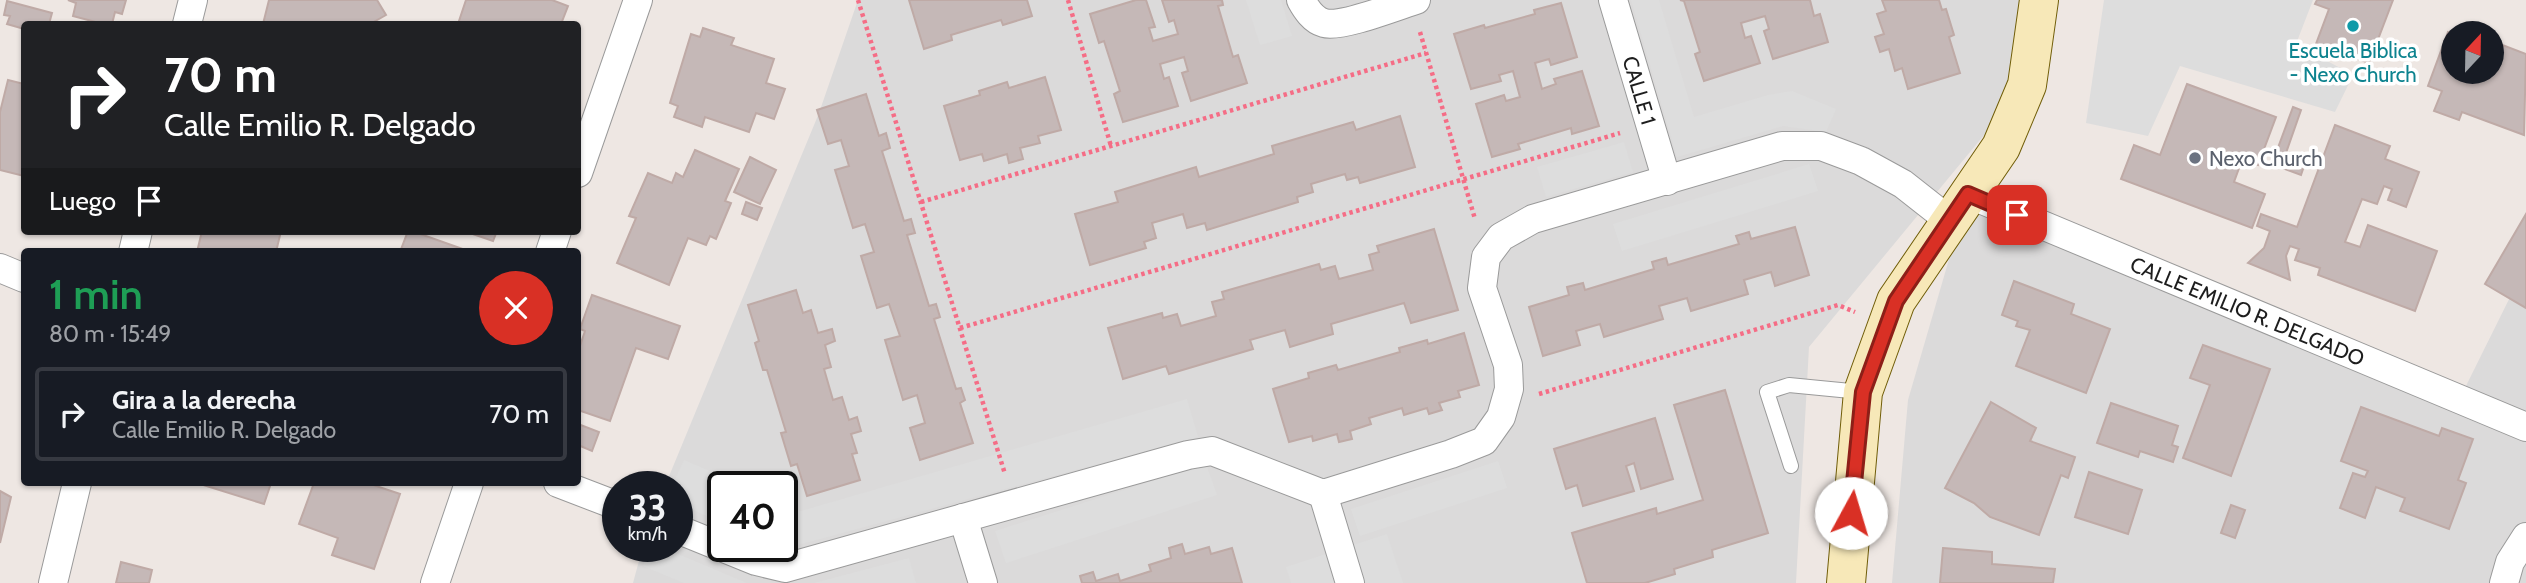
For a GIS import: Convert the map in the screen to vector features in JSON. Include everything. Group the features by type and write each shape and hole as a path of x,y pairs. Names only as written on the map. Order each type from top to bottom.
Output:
{"street":[{"path":"188,21 193,0"},
{"path":"581,164 638,0"},
{"path":"1301,0 1310,14 1324,23 1348,21 1413,1"},
{"name":"CALLE 1","path":"1613,0 1667,180"},
{"path":"1846,583 1863,392 1896,301 2001,147 2027,85 2039,0"},
{"name":"CALLE EMILIO R. DELGADO","path":"1486,257 1501,237 1533,219 1782,146 1821,146 1861,161 1903,184 1959,207 2526,427"},
{"path":"693,536 756,561 785,568 1188,455 1212,451 1323,494 1451,454 1484,441 1501,417 1509,389 1508,365 1482,288 1486,257"},
{"path":"0,268 21,277"},
{"path":"53,583 76,486"},
{"path":"435,583 468,486"},
{"path":"566,486 602,500"},
{"path":"1323,494 1350,583"},
{"path":"963,519 983,583"},
{"path":"2504,583 2510,562 2526,537"}],"lane":[{"path":"1791,466 1767,392 1789,385 1863,392"}],"path":[{"path":"858,0 1014,504"},
{"path":"1068,0 1111,146"},
{"path":"1413,1 1486,257"},
{"path":"920,202 1426,53"},
{"path":"960,328 1650,125"},
{"path":"1505,404 1838,305 1887,326"}],"shaded area":[{"path":"858,0 2021,0 2008,106 1809,347 1796,583 633,583 639,562 693,562 693,471 671,471 819,113"},
{"path":"1246,0 1281,0 1292,36 1260,45"},
{"path":"1631,0 1659,0 1694,117 1768,95 1792,91 1836,109 1826,132 1783,126 1677,157"},
{"path":"2104,0 2313,0 2296,44 2353,75 2335,112 2180,66 2148,136 2086,123"},
{"path":"1624,142 1633,172 1546,197 1537,167"},
{"path":"1809,164 1818,191 1622,251 1613,224"},
{"path":"1968,194 2459,400 2526,265 2526,583 1892,583 1908,400"},
{"path":"1187,399 1198,437 798,545 798,510"},
{"path":"684,460 710,471 707,471 707,516 693,510 693,471 679,471"},
{"path":"1498,461 1507,488 1360,536 1351,509"},
{"path":"1206,464 1217,495 1006,563 995,531"},
{"path":"1387,534 1403,583 1291,583 1286,567"},
{"path":"909,558 916,583 814,583"},
{"path":"693,560 747,583 684,583 643,566 644,562"}],"building":[{"path":"68,0 126,0 122,14 115,12 113,21 92,21 73,16 76,3"},
{"path":"269,0 377,0 386,15 375,21 264,21"},
{"path":"466,0 552,0 568,6 562,21 459,21"},
{"path":"909,0 1027,0 1032,16 1003,25 1001,20 951,35 952,40 924,49"},
{"path":"1136,0 1146,0 1155,27 1149,28 1153,41 1178,34 1174,20 1169,22 1162,0 1222,0 1223,5 1218,6 1233,57 1238,55 1247,83 1191,101 1182,73 1188,71 1184,57 1160,64 1164,79 1169,77 1178,106 1123,122 1114,94 1120,91 1104,41 1099,43 1090,14"},
{"path":"1680,0 1810,0 1814,16 1820,14 1828,42 1773,59 1764,31 1769,29 1765,16 1741,23 1745,38 1751,36 1760,63 1704,81 1695,54 1700,52 1684,1"},
{"path":"1882,0 1939,0 1942,10 1946,9 1954,35 1949,37 1960,73 1908,89 1902,68 1895,71 1889,49 1880,52 1875,37 1884,34 1877,14 1886,11"},
{"name":"Escuela Biblica - Nexo Church","path":"2317,0 2393,0 2369,63 2316,44 2329,9 2315,4"},
{"path":"7,1 52,13 50,21 21,21 21,28 7,24 10,16 4,15"},
{"path":"1561,3 1577,57 1551,65 1549,59 1535,63 1542,89 1556,84 1554,79 1582,71 1599,126 1572,134 1571,128 1518,144 1520,149 1492,157 1476,104 1504,95 1506,101 1520,97 1513,71 1499,75 1501,81 1471,89 1454,34 1535,14 1534,10"},
{"path":"703,28 734,38 731,45 774,59 766,83 785,89 774,119 756,113 749,132 705,117 702,127 674,117 678,106 670,103 691,34 700,37"},
{"path":"2504,46 2526,54 2524,135 2462,112 2459,120 2434,111 2442,91 2428,86 2441,51 2441,84 2504,84"},
{"path":"1045,77 1061,130 1038,136 1040,143 1020,148 1023,159 1009,163 1007,154 984,161 982,154 960,160 944,106 980,95 979,91 1007,82 1009,88"},
{"path":"8,80 21,83 21,175 0,170 0,112"},
{"name":"Nexo Church","path":"2187,84 2276,117 2258,165 2242,160 2234,182 2265,194 2252,228 2121,179 2134,145 2160,155"},
{"path":"866,94 879,136 886,133 890,148 882,151 904,221 911,219 915,233 907,235 929,306 936,304 940,317 934,319 956,389 961,388 965,400 960,403 973,443 920,460 910,428 925,423 917,395 903,400 885,340 900,336 889,304 877,308 861,256 874,252 865,224 853,228 835,170 849,166 841,140 828,144 817,110"},
{"path":"2293,107 2301,110 2286,153 2306,160 2301,175 2272,164"},
{"path":"1400,116 1415,167 1360,183 1358,177 1347,180 1345,174 1311,184 1313,192 1297,197 1298,202 1207,230 1205,223 1187,228 1183,214 1152,223 1156,238 1144,242 1146,248 1090,265 1075,214 1118,202 1115,192 1196,167 1199,177 1274,154 1272,146 1353,122 1356,130"},
{"path":"2335,125 2390,146 2385,159 2419,172 2406,207 2388,200 2392,189 2384,186 2377,204 2362,199 2345,242 2360,247 2368,225 2437,251 2415,311 2318,275 2320,268 2295,260 2299,249 2290,246 2286,256 2290,280 2248,263 2264,248 2270,231 2257,226 2261,214 2297,227"},
{"path":"695,150 739,169 725,201 731,203 716,239 710,236 706,245 688,238 669,285 617,263 636,218 629,216 648,173 672,183 676,173 683,177"},
{"path":"750,157 776,170 760,204 734,192"},
{"path":"746,202 762,208 757,220 742,214"},
{"path":"2526,214 2526,308 2485,284"},
{"path":"1795,227 1809,275 1775,286 1771,272 1744,280 1748,294 1691,311 1687,298 1659,306 1663,319 1604,337 1600,324 1576,331 1580,345 1543,356 1529,307 1569,295 1567,287 1583,283 1585,290 1654,269 1652,262 1666,258 1668,265 1739,244 1736,236 1749,232 1751,239"},
{"path":"1434,229 1458,310 1411,323 1404,303 1331,324 1333,334 1290,347 1285,330 1250,340 1253,349 1169,374 1166,366 1123,379 1108,328 1162,313 1163,318 1177,314 1181,326 1216,316 1212,302 1224,299 1222,292 1319,264 1321,270 1335,266 1339,279 1373,270 1369,255 1379,252 1377,246"},
{"path":"201,235 280,235 277,248 198,248"},
{"path":"406,235 423,235 460,248 402,248"},
{"path":"476,235 495,235 493,241"},
{"path":"2014,281 2074,304 2071,314 2110,329 2086,393 2016,366 2030,330 2016,326 2018,321 2002,315"},
{"path":"796,290 803,313 811,310 818,333 832,329 835,341 825,345 831,367 824,369 833,400 842,397 849,420 857,417 861,431 851,434 857,453 852,454 860,480 807,496 797,464 791,466 781,433 786,432 767,370 763,370 755,343 759,341 748,305"},
{"path":"592,295 680,326 668,359 636,348 610,421 581,411 581,343 585,331 581,326"},
{"path":"1464,333 1479,385 1458,391 1460,397 1439,403 1442,410 1429,414 1427,408 1404,415 1402,408 1369,418 1371,424 1350,431 1352,439 1339,442 1337,434 1313,441 1312,436 1289,442 1273,389 1309,378 1308,373 1336,365 1338,370 1400,352 1399,348 1427,340 1428,344"},
{"path":"2203,345 2270,369 2231,476 2183,458 2210,385 2190,378"},
{"path":"1725,390 1768,533 1712,550 1713,557 1674,569 1675,574 1645,583 1587,583 1572,533 1656,508 1657,514 1703,500 1674,405"},
{"path":"1991,402 2036,428 2030,441 2075,457 2068,478 2061,475 2039,535 1990,517 1974,503 1945,488"},
{"path":"2111,403 2178,426 2172,445 2178,447 2173,462 2140,451 2138,457 2097,443"},
{"path":"2361,407 2439,436 2442,428 2473,439 2458,480 2466,483 2449,529 2400,511 2405,498 2376,487 2365,518 2340,508 2353,473 2365,477 2368,471 2341,461"},
{"path":"1655,418 1673,479 1641,489 1634,463 1626,466 1634,491 1583,506 1577,485 1566,489 1554,449"},
{"path":"581,425 599,432 592,451 581,446"},
{"path":"2089,472 2142,490 2128,534 2075,517"},
{"path":"207,486 270,486 264,504"},
{"path":"313,486 376,486 400,494 374,569 332,555 338,538 299,524"},
{"path":"0,491 11,497 0,543"},
{"path":"2231,505 2245,510 2235,538 2221,533"},
{"path":"1182,544 1185,554 1209,547 1211,554 1232,548 1242,583 1082,583 1080,576 1093,572 1096,581 1118,574 1120,581 1151,571 1149,565 1171,558 1169,548"},
{"path":"1943,548 1992,552 1992,564 2055,569 2053,583 1940,583"},
{"path":"121,562 152,570 149,583 116,583"}],"place":[{"name":"Escuela Biblica - Nexo Church","path":"2353,26"},
{"name":"Nexo Church","path":"2195,158"}],"route":[{"path":"1851,513 1863,392 1896,301 1968,194 2017,215"}]}
